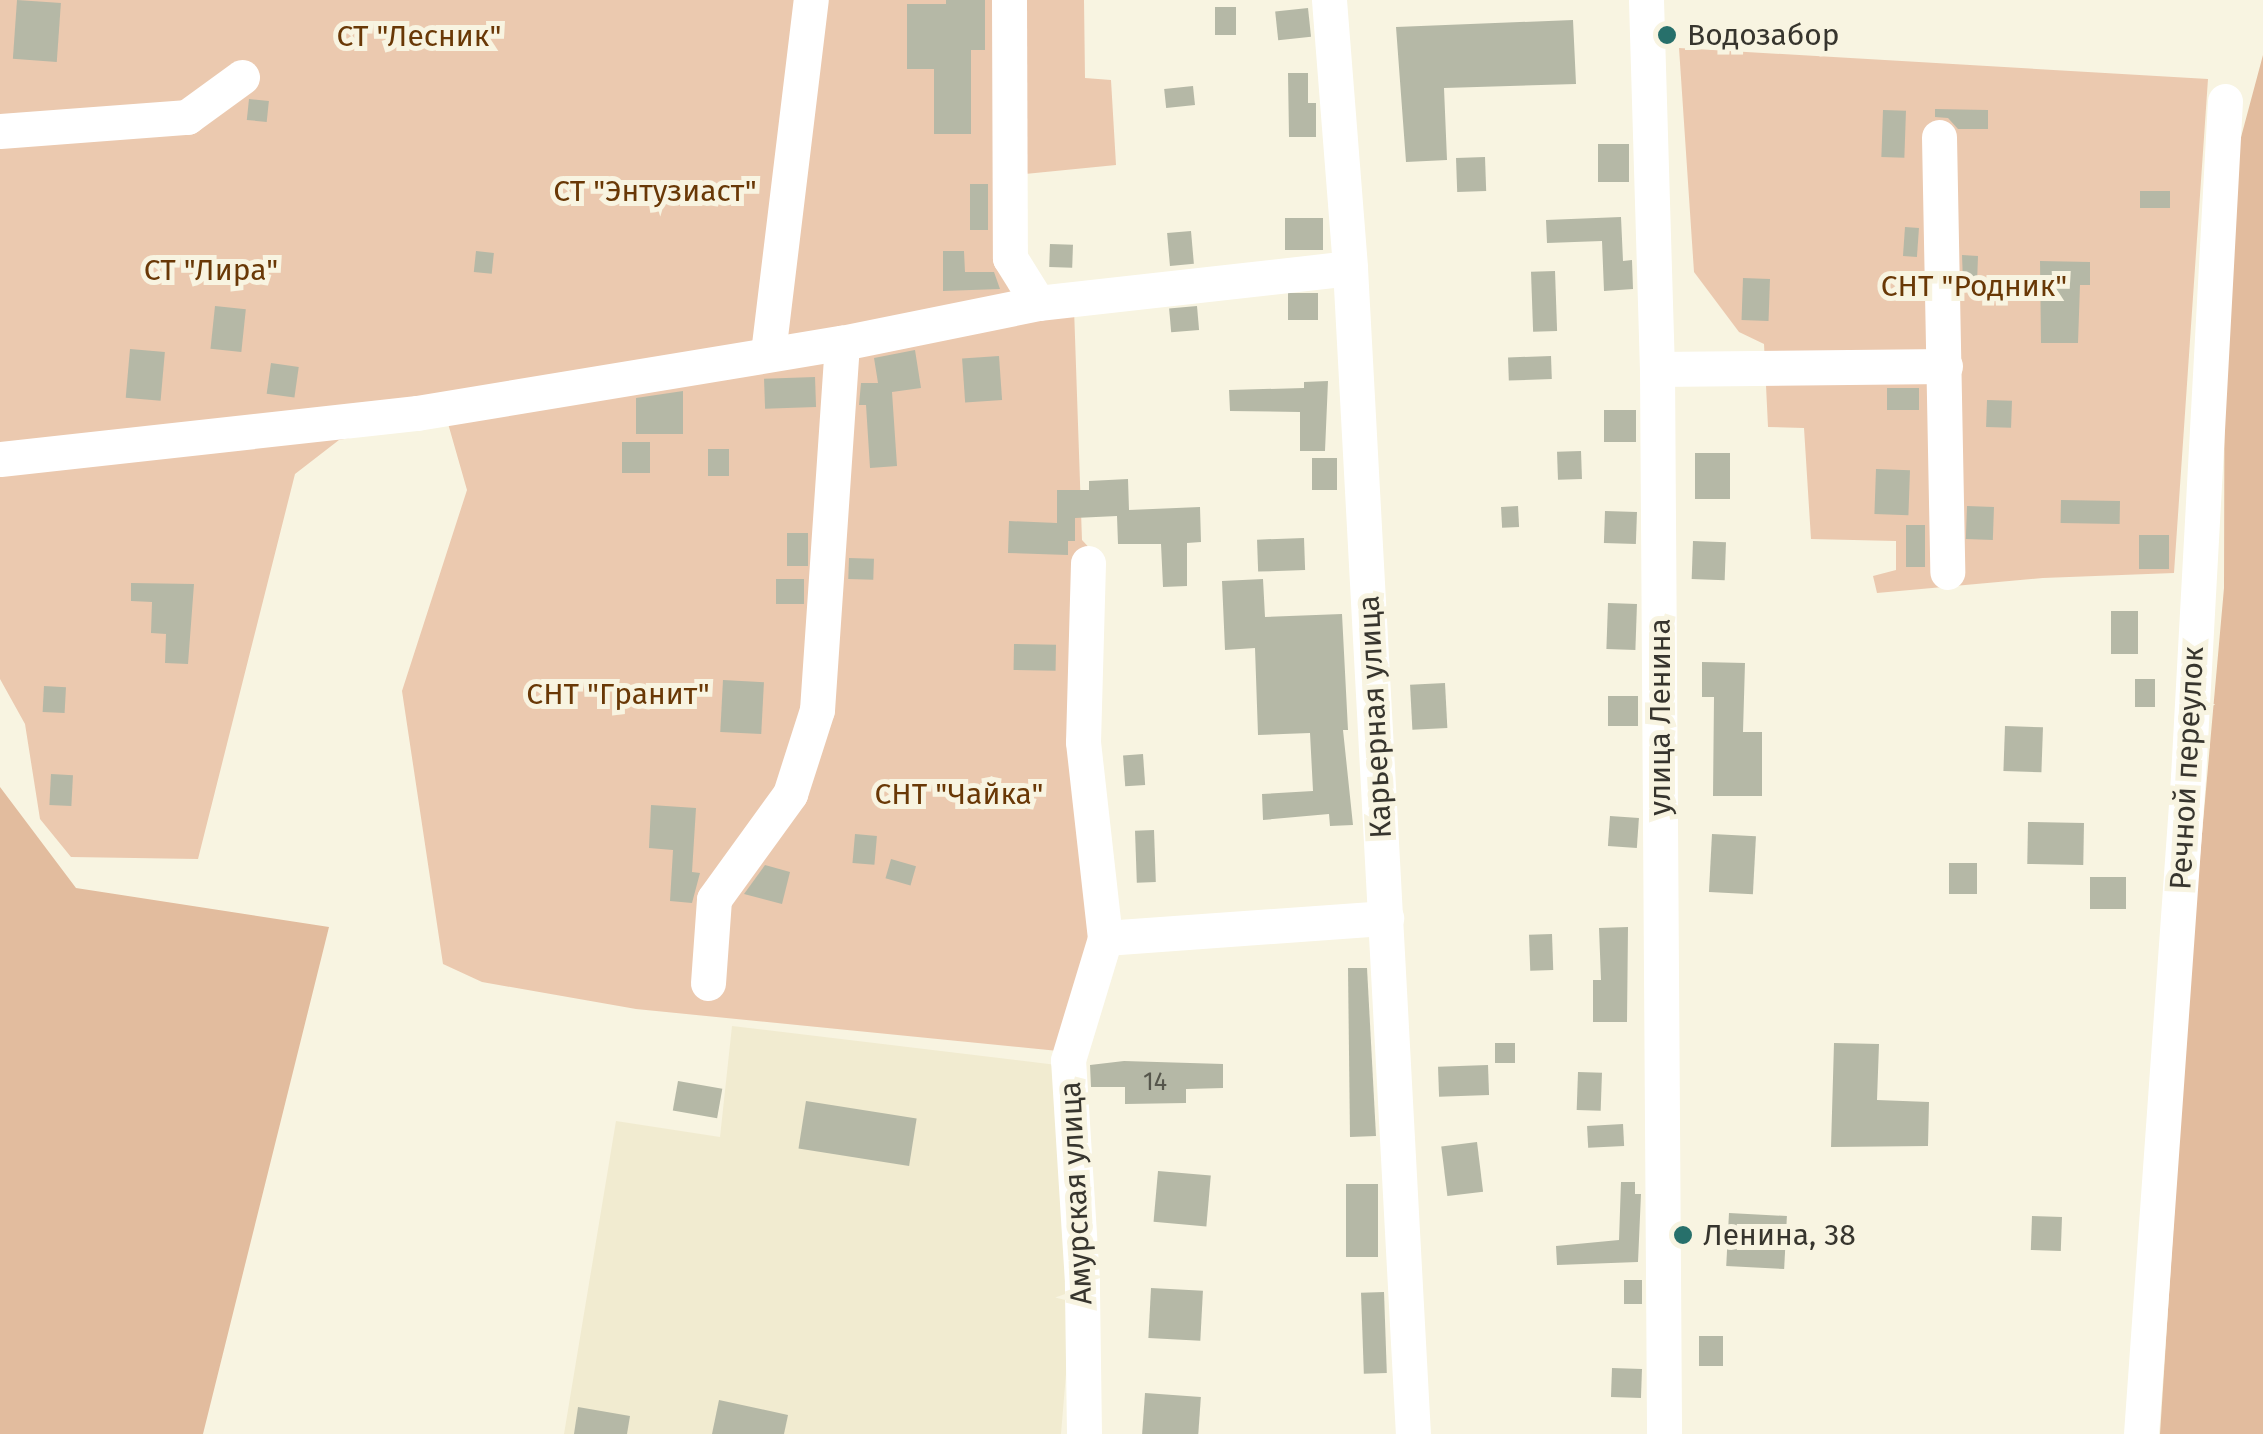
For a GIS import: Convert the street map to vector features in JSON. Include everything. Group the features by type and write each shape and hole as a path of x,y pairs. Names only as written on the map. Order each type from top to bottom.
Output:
{"street":[{"path":"768,353 811,0"},
{"path":"1009,0 1010,258 1038,303"},
{"name":"Карьерная улица","path":"1328,0 1350,268 1413,1434"},
{"name":"улица Ленина","path":"1646,0 1658,370 1664,1434"},
{"path":"0,131 187,117 242,76"},
{"name":"Речной переулок","path":"2141,1434 2188,778 2225,101"},
{"path":"1939,137 1946,572"},
{"path":"0,459 418,412 842,343 1038,303 1350,268"},
{"path":"708,983 714,899 790,794 817,710 842,343"},
{"path":"1658,370 1945,366"},
{"path":"1088,562 1083,742 1105,938 1386,918"},
{"name":"Амурская улица","path":"1084,1434 1082,1282 1068,1060 1105,938"}],"shaded area":[{"path":"2263,55 2263,1434 2160,1434 2190,968 2224,588 2225,197"},
{"path":"0,787 76,888 329,927 203,1434 0,1434"},
{"path":"732,1026 1057,1065 1072,1302 1061,1434 564,1434 616,1121 720,1137"}],"green space":[{"path":"0,0 1084,0 1085,78 1111,80 1116,165 1025,174 1025,257 1035,280 1074,308 1082,540 1095,554 1094,742 1119,919 1078,1053 636,1009 482,982 443,964 402,691 467,490 447,420 339,440 295,474 198,859 71,857 40,819 25,724 0,679"},
{"name":"СНТ \"Родник\"","path":"1679,48 2208,79 2174,573 2043,578 1877,593 1873,576 1896,570 1896,541 1811,539 1804,428 1768,427 1764,344 1739,332 1694,272"}],"building":[{"path":"17,0 61,3 57,62 13,59"},
{"path":"946,0 985,0 985,50 971,50 971,134 934,134 934,69 907,69 907,4 946,4"},
{"path":"1215,7 1236,7 1236,35 1215,35"},
{"path":"1308,8 1311,37 1278,40 1275,11"},
{"path":"1573,20 1576,84 1444,88 1447,160 1406,162 1396,27"},
{"path":"1288,73 1308,73 1308,103 1316,103 1316,137 1289,137"},
{"path":"1193,86 1195,105 1166,108 1164,89"},
{"path":"249,99 269,101 267,122 247,120"},
{"path":"1935,109 1988,110 1988,129 1958,129 1948,118 1935,117"},
{"path":"1883,110 1906,111 1904,158 1881,157"},
{"path":"1598,144 1629,144 1629,182 1598,182"},
{"path":"1485,157 1486,191 1457,192 1456,158"},
{"path":"970,184 988,184 988,230 970,230"},
{"path":"2140,191 2170,191 2170,208 2140,208"},
{"path":"1621,217 1623,261 1632,260 1633,289 1604,291 1602,241 1547,243 1546,220"},
{"path":"1285,218 1323,218 1323,250 1285,250"},
{"path":"1905,227 1919,228 1917,257 1903,256"},
{"path":"1191,231 1194,264 1170,266 1167,233"},
{"path":"1050,244 1073,245 1072,268 1049,267"},
{"path":"476,251 494,253 492,274 474,272"},
{"path":"943,251 964,251 965,272 994,272 1000,289 943,291"},
{"path":"1962,255 1978,256 1977,283 1963,282"},
{"path":"2040,261 2090,262 2090,285 2080,285 2078,343 2041,343"},
{"path":"1555,271 1557,331 1533,332 1531,272"},
{"path":"1743,278 1770,279 1769,321 1742,320"},
{"path":"1288,293 1318,293 1318,320 1288,320"},
{"path":"215,306 246,309 241,352 211,349"},
{"path":"1197,306 1199,330 1171,332 1169,308"},
{"path":"130,349 165,352 161,401 126,398"},
{"path":"915,350 921,388 892,392 897,466 870,468 866,405 859,405 861,383 878,383 874,358"},
{"path":"999,356 1002,400 965,402 962,359"},
{"path":"1551,356 1552,379 1509,380 1508,358"},
{"path":"271,363 299,367 294,398 267,394"},
{"path":"815,377 816,407 765,409 764,379"},
{"path":"1328,381 1325,451 1300,451 1300,412 1230,411 1229,390 1304,388 1304,382"},
{"path":"1887,388 1919,388 1919,410 1887,410"},
{"path":"683,391 683,434 636,434 636,398"},
{"path":"1987,400 2012,401 2011,428 1986,427"},
{"path":"1604,410 1636,410 1636,442 1604,442"},
{"path":"622,442 650,442 650,473 622,473"},
{"path":"708,449 729,449 729,476 708,476"},
{"path":"1581,451 1582,479 1558,480 1557,452"},
{"path":"1695,453 1730,453 1730,499 1695,499"},
{"path":"1312,458 1337,458 1337,490 1312,490"},
{"path":"1876,469 1910,470 1908,515 1874,514"},
{"path":"1128,479 1129,510 1200,507 1201,542 1187,543 1187,586 1163,587 1161,544 1118,544 1117,516 1075,518 1075,541 1068,541 1068,555 1008,553 1009,521 1057,523 1057,490 1089,490 1089,481"},
{"path":"2061,500 2120,501 2120,524 2061,523"},
{"path":"1518,506 1519,527 1502,528 1501,507"},
{"path":"1967,506 1994,507 1993,540 1966,539"},
{"path":"1605,511 1637,512 1636,544 1604,543"},
{"path":"1906,525 1925,525 1925,567 1906,567"},
{"path":"787,533 808,533 808,566 787,566"},
{"path":"2139,535 2169,535 2169,569 2139,569"},
{"path":"1304,538 1305,570 1258,572 1257,540"},
{"path":"1693,541 1726,542 1725,580 1692,579"},
{"path":"849,558 874,559 873,580 848,579"},
{"path":"776,579 804,579 804,604 776,604"},
{"path":"1263,579 1265,617 1342,614 1348,730 1343,730 1353,825 1330,826 1329,814 1263,820 1262,794 1313,791 1310,733 1258,735 1255,648 1225,650 1222,581"},
{"path":"131,583 194,584 188,664 165,663 166,634 151,633 152,602 131,601"},
{"path":"1608,603 1637,604 1635,650 1606,649"},
{"path":"2111,611 2138,611 2138,654 2111,654"},
{"path":"1014,644 1056,645 1056,671 1014,670"},
{"path":"1702,662 1745,663 1743,732 1762,732 1762,796 1713,796 1714,697 1702,697"},
{"path":"2135,679 2155,679 2155,707 2135,707"},
{"path":"723,680 764,682 761,734 720,732"},
{"path":"1445,683 1447,728 1412,730 1410,685"},
{"path":"44,686 66,687 65,713 43,712"},
{"path":"1608,696 1638,696 1638,726 1608,726"},
{"path":"2005,726 2043,727 2041,772 2003,771"},
{"path":"1143,754 1145,785 1125,786 1123,755"},
{"path":"51,774 73,775 71,806 49,805"},
{"path":"651,805 696,808 692,872 700,873 692,903 670,901 673,850 649,848"},
{"path":"1610,816 1639,818 1637,848 1608,846"},
{"path":"2028,822 2084,823 2083,865 2027,864"},
{"path":"1154,830 1156,882 1137,883 1135,831"},
{"path":"855,834 877,836 874,865 852,863"},
{"path":"1712,834 1756,836 1753,894 1709,892"},
{"path":"891,859 916,866 910,885 885,878"},
{"path":"1949,863 1977,863 1977,894 1949,894"},
{"path":"765,865 790,872 782,904 744,894"},
{"path":"2090,877 2126,877 2126,909 2090,909"},
{"path":"1628,927 1627,1022 1593,1022 1593,980 1601,980 1599,928"},
{"path":"1552,934 1553,970 1530,971 1529,935"},
{"path":"1348,968 1367,968 1376,1136 1350,1137"},
{"path":"1495,1043 1515,1043 1515,1063 1495,1063"},
{"path":"1834,1043 1879,1044 1877,1100 1929,1102 1928,1146 1831,1147"},
{"path":"1124,1061 1223,1064 1223,1088 1186,1089 1186,1103 1125,1104 1125,1087 1091,1087 1090,1065"},
{"path":"1488,1065 1489,1095 1439,1097 1438,1067"},
{"path":"1578,1072 1602,1073 1601,1111 1577,1110"},
{"path":"678,1081 722,1089 717,1118 673,1111"},
{"path":"806,1101 917,1119 909,1166 798,1148"},
{"path":"1623,1124 1624,1146 1588,1148 1587,1126"},
{"path":"1477,1142 1483,1192 1447,1196 1441,1146"},
{"path":"1158,1171 1211,1176 1206,1226 1154,1222"},
{"path":"1621,1182 1635,1182 1635,1194 1641,1194 1638,1262 1557,1265 1556,1246 1619,1240"},
{"path":"1346,1184 1378,1184 1378,1257 1346,1257"},
{"path":"1729,1213 1787,1216 1784,1269 1726,1266"},
{"path":"2032,1216 2062,1217 2061,1251 2031,1250"},
{"path":"1624,1280 1642,1280 1642,1304 1624,1304"},
{"path":"1151,1288 1203,1291 1200,1341 1148,1338"},
{"path":"1384,1292 1387,1373 1364,1374 1361,1293"},
{"path":"1699,1336 1723,1336 1723,1366 1699,1366"},
{"path":"1612,1368 1642,1369 1641,1398 1611,1397"},
{"path":"1145,1393 1201,1397 1198,1434 1142,1434"},
{"path":"719,1400 788,1415 784,1434 712,1434"},
{"path":"578,1407 630,1416 627,1434 574,1434"}],"place":[{"name":"Водозабор","path":"1667,35"},
{"name":"Ленина, 38","path":"1683,1235"}],"park label":[{"name":"СТ \"Лесник\"","path":"419,36"},
{"name":"СТ \"Энтузиаст\"","path":"655,191"},
{"name":"СТ \"Лира\"","path":"211,270"},
{"name":"СНТ \"Гранит\"","path":"618,694"},
{"name":"СНТ \"Чайка\"","path":"959,794"}]}
